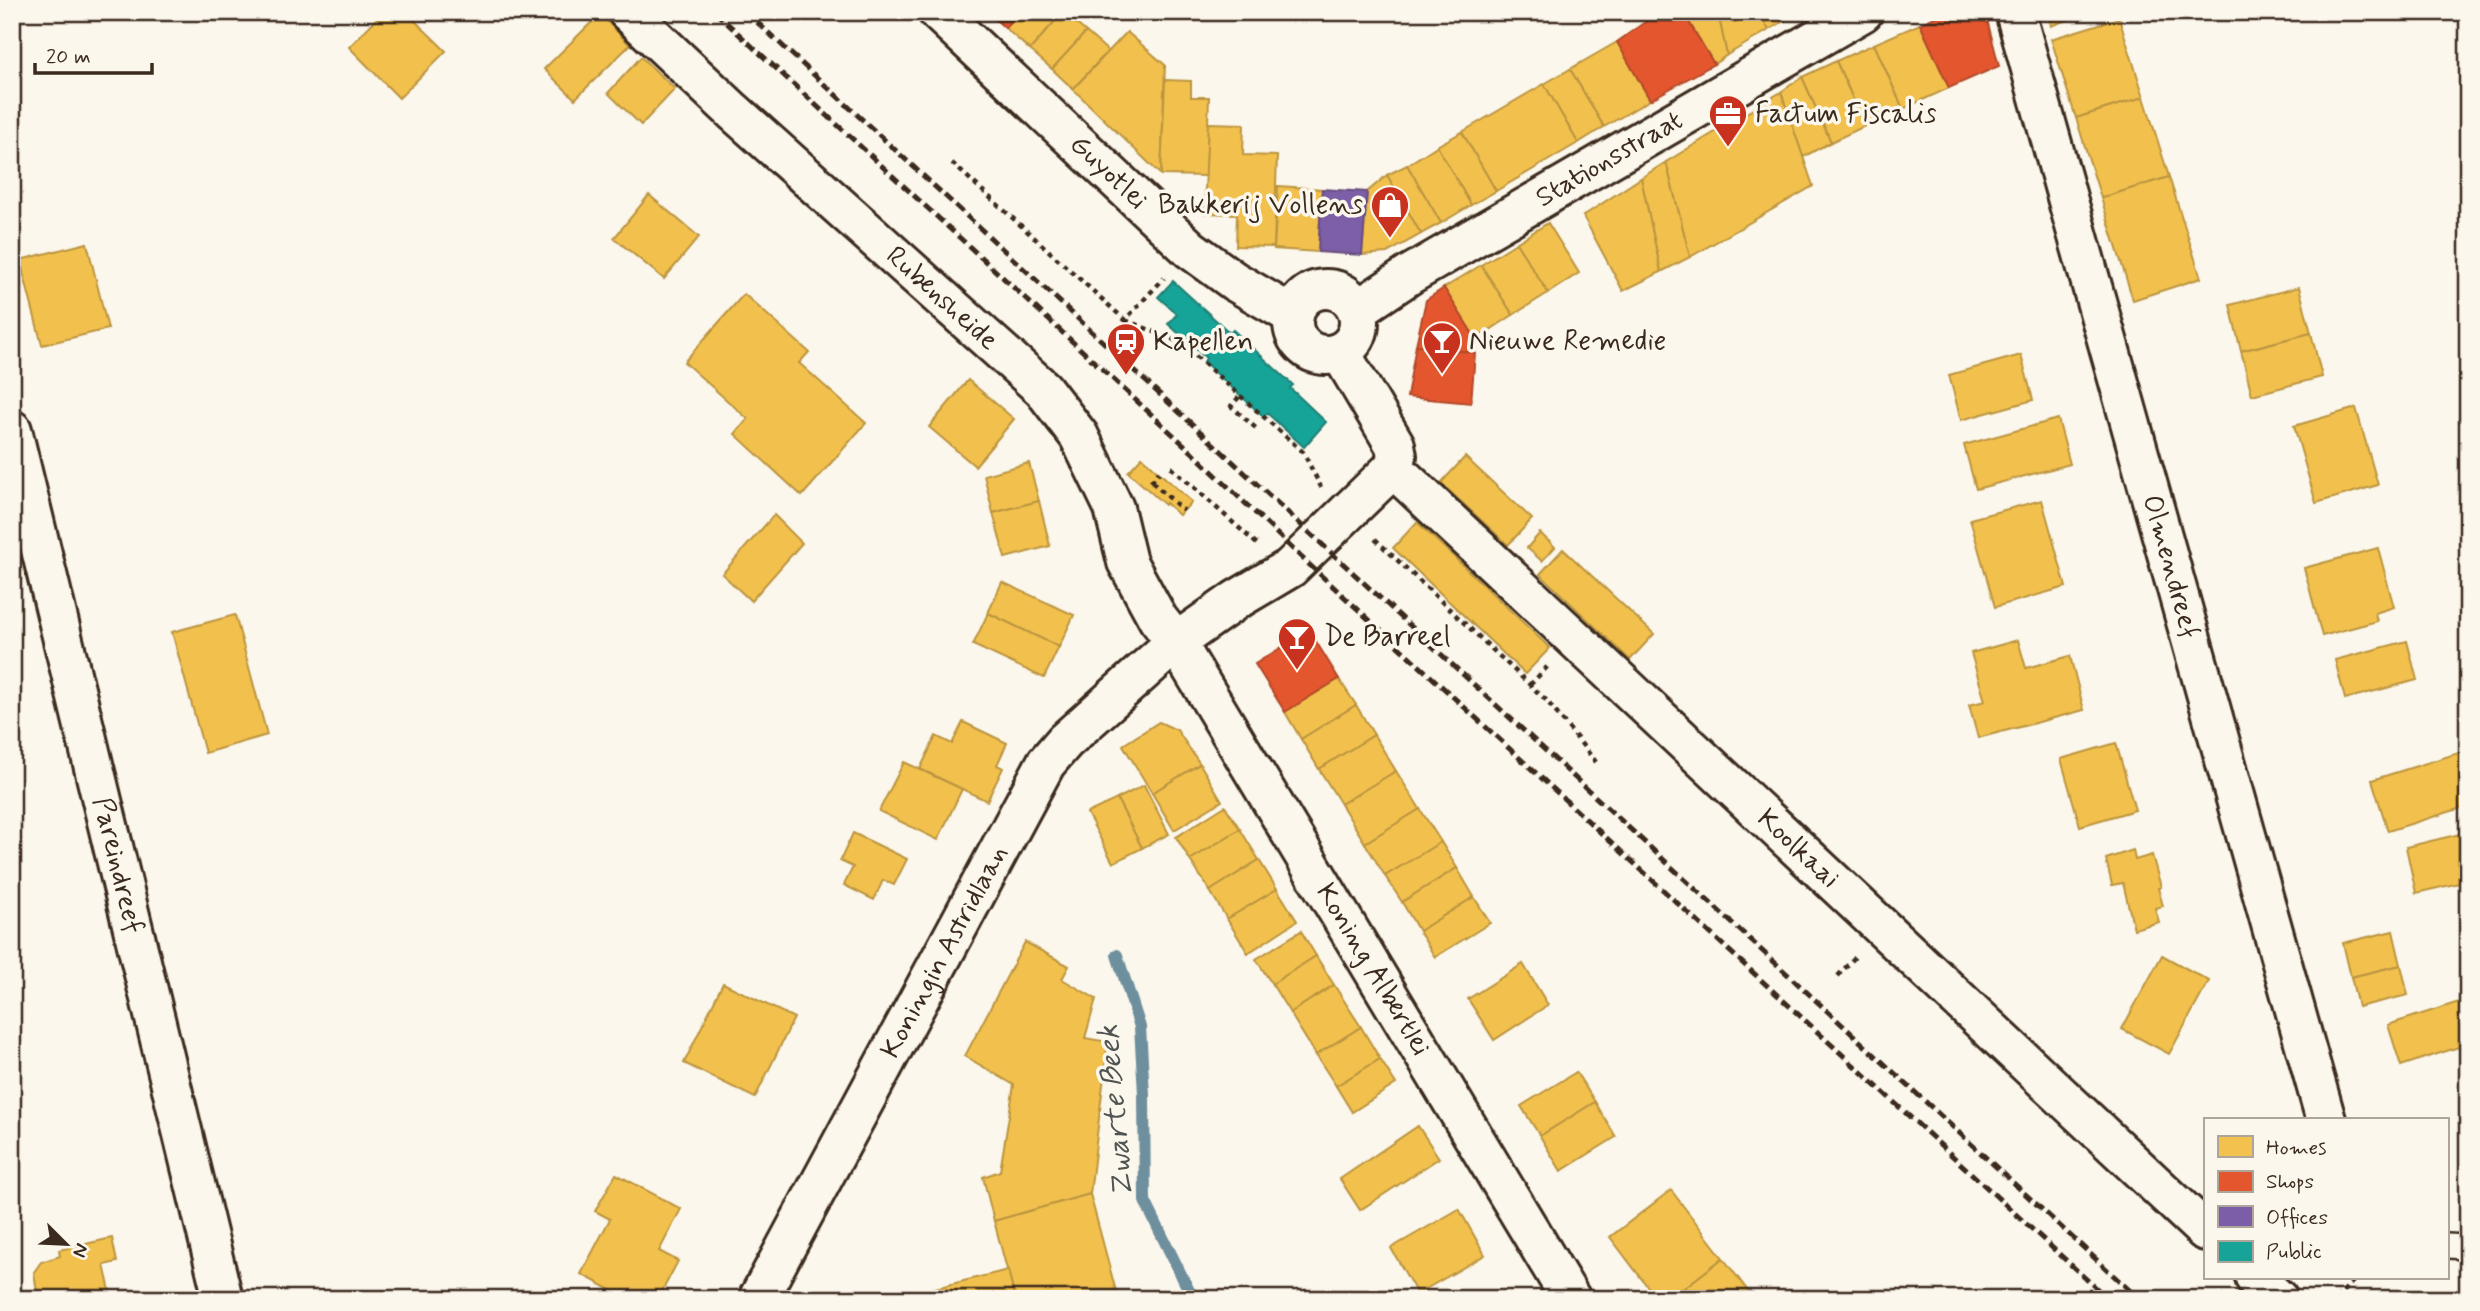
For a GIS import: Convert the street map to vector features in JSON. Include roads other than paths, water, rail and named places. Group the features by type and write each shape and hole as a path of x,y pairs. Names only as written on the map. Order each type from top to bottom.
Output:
{"street":[{"name":"Rubensheide","path":"628,12 733,111 1043,389 1079,436 1114,508 1127,562 1158,619 1176,642"},
{"name":"Guyotlei","path":"938,12 1190,249 1234,281 1294,316"},
{"name":"Stationsstraat","path":"1357,310 1410,274 1863,12"},
{"name":"Olmendreef","path":"2015,12 2325,1118"},
{"path":"1324,289 1338,291 1349,298 1357,310 1359,326 1353,341 1340,352 1326,355 1312,352 1300,343 1294,330 1294,316 1299,302 1310,293 1324,289"},
{"path":"1176,642 1236,600 1278,577 1393,468 1397,456 1395,445 1340,352"},
{"name":"Pareindreef","path":"12,430 223,1299"},
{"name":"Koolkaai","path":"1393,468 2204,1230"},
{"name":"Koningin Astridlaan","path":"758,1299 1045,763 1065,741 1176,642"},
{"name":"Koning Albertlei","path":"1176,642 1571,1299"},
{"path":"2257,1280 2278,1299"}],"lane":[{"path":"2448,1246 2468,1247"}],"waterway":[{"name":"Zwarte Beek","path":"1117,955 1140,1027 1145,1201 1193,1299"}],"railway":[{"path":"715,12 1192,452 1301,557 2108,1299"},
{"path":"746,12 2139,1299"}],"place":[{"name":"Factum Fiscalis","path":"1728,148"},
{"name":"Bakkerij Vollens","path":"1390,239"},
{"name":"Nieuwe Remedie","path":"1442,375"},
{"name":"Kapellen","path":"1126,376"},
{"name":"De Barreel","path":"1297,671"}]}
